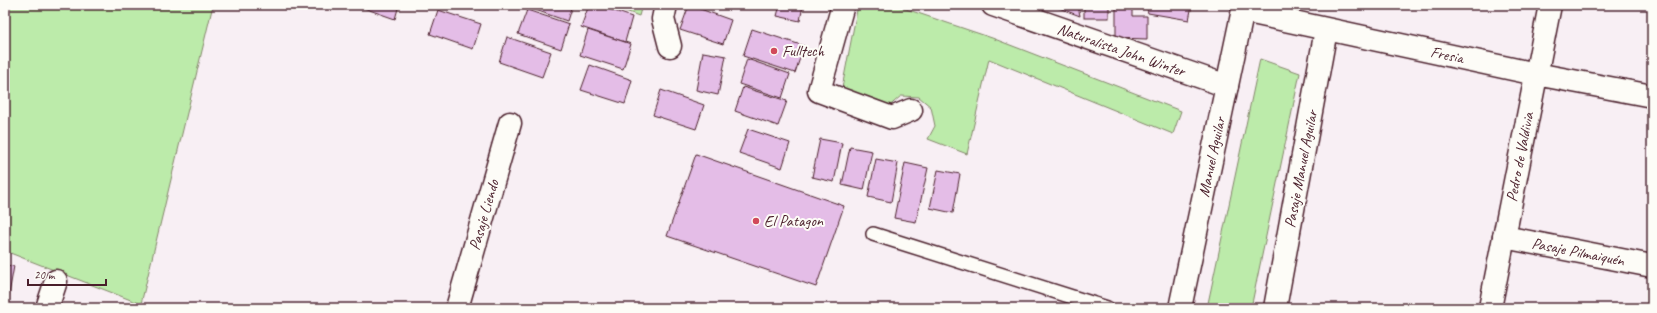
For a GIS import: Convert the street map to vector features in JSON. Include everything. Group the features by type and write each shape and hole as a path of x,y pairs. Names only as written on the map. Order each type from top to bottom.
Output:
{"street":[{"path":"666,5 663,19 670,46"},
{"path":"843,5 819,91 892,118 912,110"},
{"name":"Naturalista John Winter","path":"993,5 1227,86"},
{"name":"Pedro de Valdivia","path":"1490,308 1550,5"},
{"name":"Manuel Aguilar","path":"1180,308 1244,8"},
{"name":"Fresia","path":"1244,8 1326,30 1536,74 1652,96"},
{"name":"Pasaje Manuel Aguilar","path":"1275,308 1326,30"},
{"name":"Pasaje Liendo","path":"457,308 510,123"},
{"name":"Pasaje Pilmaiquén","path":"1504,237 1652,266"},
{"path":"47,308 56,281"}],"lane":[{"path":"873,234 1107,308"}],"green space":[{"path":"5,5 213,5 141,304 5,251"},
{"path":"609,5 642,5 639,16"},
{"path":"858,5 894,5 992,38 1181,111 1173,134 989,59 967,154 928,139 935,126 931,107 919,97 901,96 886,109 841,93"},
{"path":"1260,59 1300,73 1251,308 1207,308"}],"building":[{"path":"355,5 399,5 395,19"},
{"path":"572,5 567,21 524,6"},
{"path":"589,5 597,5 632,17 625,42 581,27"},
{"path":"689,5 731,20 723,44 680,30"},
{"path":"780,5 803,5 800,21 777,16"},
{"path":"1051,5 1078,5 1080,16"},
{"path":"1084,5 1109,5 1109,18 1084,18"},
{"path":"1116,5 1133,5 1133,16 1147,16 1147,39 1116,38"},
{"path":"1146,5 1192,5 1189,20 1148,13"},
{"path":"438,10 481,24 473,49 430,34"},
{"path":"527,10 569,24 561,49 518,34"},
{"name":"Fulltech","path":"752,29 804,46 795,73 743,56"},
{"path":"588,30 631,44 623,69 580,55"},
{"path":"507,37 551,52 542,77 499,62"},
{"path":"703,52 726,56 718,95 696,90"},
{"path":"747,59 790,74 782,98 739,84"},
{"path":"590,65 632,80 625,104 581,90"},
{"path":"743,87 787,101 778,126 735,111"},
{"path":"661,90 704,105 696,129 653,115"},
{"path":"748,129 790,143 782,168 739,153"},
{"path":"820,139 842,143 834,182 812,177"},
{"path":"850,147 872,151 864,190 842,185"},
{"name":"El Patagon","path":"696,154 844,206 816,287 667,236"},
{"path":"876,159 898,163 891,202 868,197"},
{"path":"905,163 928,168 916,222 894,218"},
{"path":"938,170 960,174 953,213 930,208"},
{"path":"5,265 14,266 7,305 5,305"}],"place":[{"name":"Fulltech","path":"774,51"},
{"name":"El Patagon","path":"756,221"}]}
